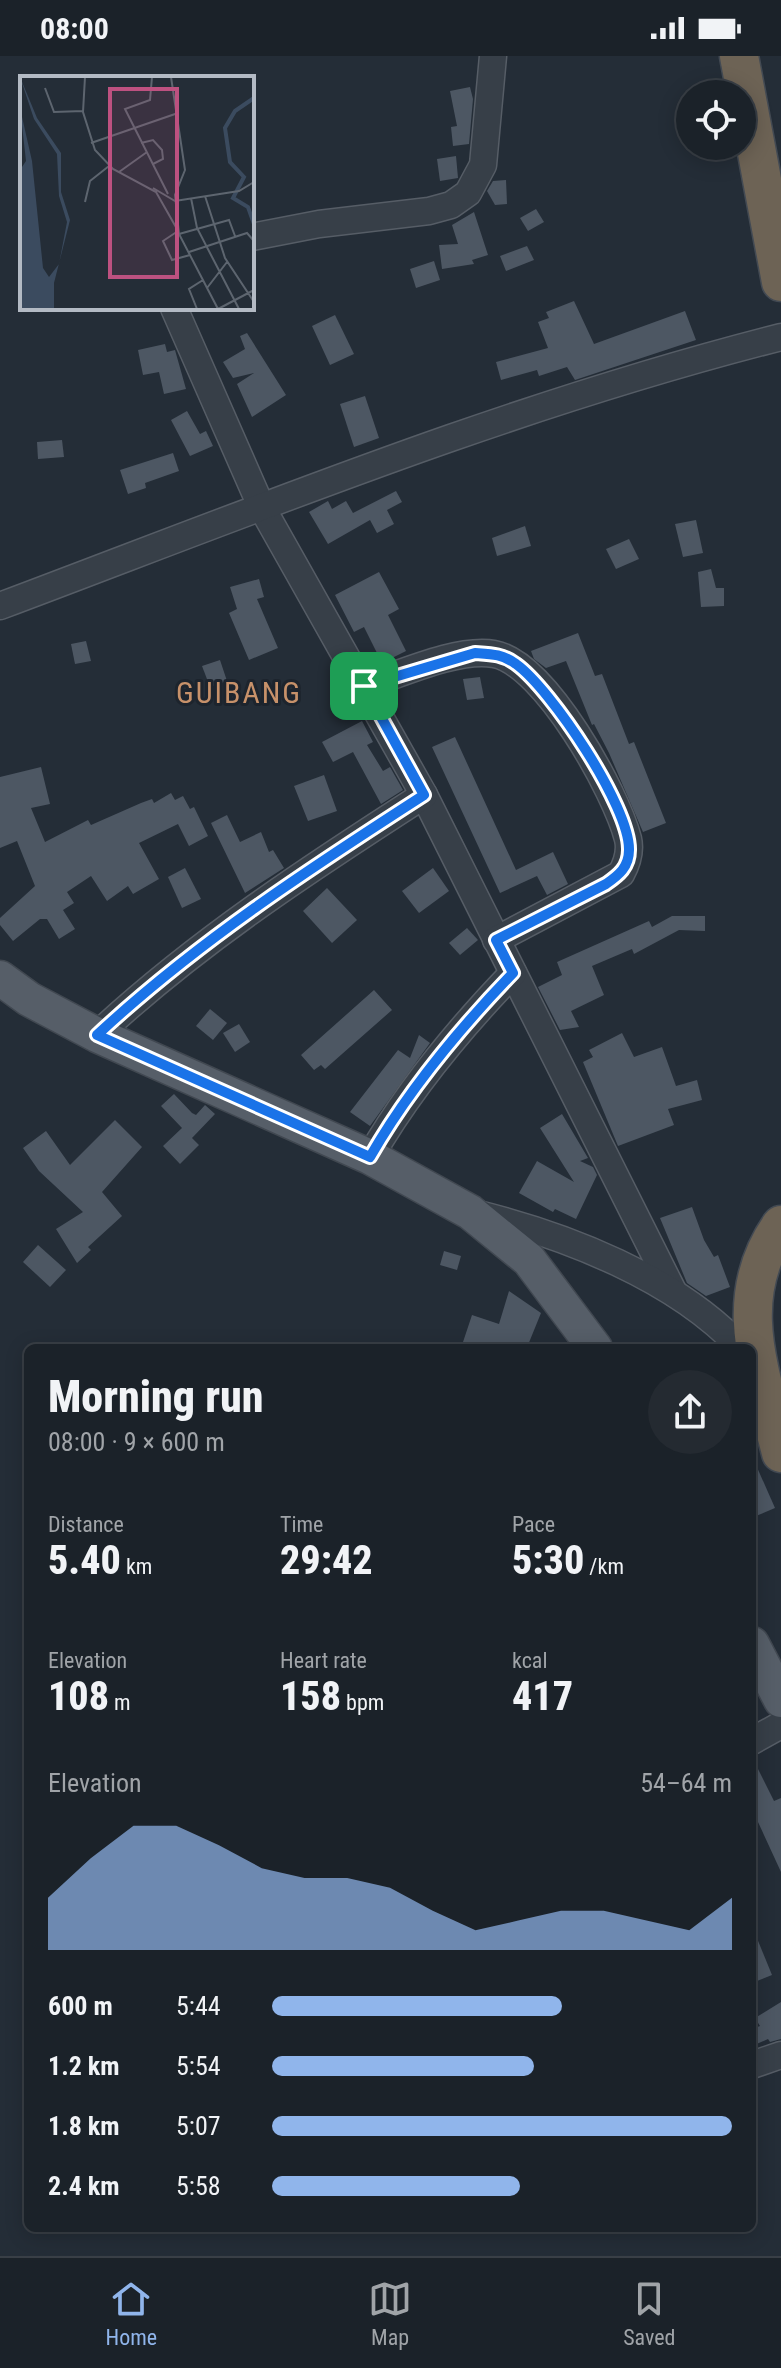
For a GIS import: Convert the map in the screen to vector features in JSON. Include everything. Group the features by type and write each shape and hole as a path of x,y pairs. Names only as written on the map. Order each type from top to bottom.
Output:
{"highway":[{"path":"739,56 781,282"},
{"path":"755,1344 755,1276 766,1247 781,1225"},
{"path":"759,1360 781,1453"}],"main road":[{"path":"0,978 29,999 97,1035 370,1157 470,1212 529,1260 592,1344"},
{"path":"756,1652 781,1700"}],"street":[{"path":"254,237 319,224 429,211 451,205 468,193 483,165 493,56"},
{"path":"175,310 261,506 424,795 674,1293"},
{"path":"0,606 261,506 494,422 651,372 781,337"},
{"path":"364,686 438,662 475,653 495,654 514,662 535,680 567,716 601,777 628,839 627,862 621,874 496,940"},
{"path":"97,1035 148,987 226,926 424,795"},
{"path":"370,1157 391,1121 437,1057 513,973"},
{"path":"470,1212 530,1226 674,1293 740,1344"},
{"path":"756,1739 781,1725"},
{"path":"756,2064 781,2055"}],"building":[{"path":"470,87 473,99 469,144 453,146 451,127 457,126 450,91"},
{"path":"456,156 458,178 440,181 437,159"},
{"path":"506,180 507,204 495,205 487,191 493,181"},
{"path":"536,209 544,222 528,231 520,218"},
{"path":"474,212 488,255 472,260 474,264 442,269 439,245 458,244 452,225"},
{"path":"527,246 534,260 506,271 500,256"},
{"path":"434,261 440,280 416,288 410,269"},
{"path":"574,301 594,344 685,311 696,340 575,380 567,367 539,376 537,370 501,380 496,362 548,348 538,322 549,318 546,312"},
{"path":"335,315 354,354 330,365 312,326"},
{"path":"247,333 286,395 252,417 237,384 254,373 233,378 223,362 245,349 240,336"},
{"path":"165,344 167,352 175,350 186,389 164,394 159,372 143,375 138,350"},
{"path":"365,396 379,438 354,447 340,404"},
{"path":"187,411 200,434 206,431 213,446 190,456 171,420"},
{"path":"62,440 64,457 38,459 37,442"},
{"path":"173,453 179,471 145,483 146,488 128,494 120,470"},
{"path":"396,491 402,502 387,510 394,524 377,533 370,520 328,544 309,512 328,501 332,509 346,501 353,513"},
{"path":"696,520 703,553 683,557 675,524"},
{"path":"525,526 531,546 497,556 492,538"},
{"path":"629,539 639,559 616,569 606,549"},
{"path":"711,569 716,588 724,588 724,606 701,607 698,572"},
{"path":"379,572 399,609 388,615 406,651 382,663 364,627 354,632 335,595"},
{"path":"259,579 264,597 257,599 278,648 249,660 229,613 237,609 230,587"},
{"path":"578,633 595,676 602,674 629,744 634,742 666,823 643,832 609,753 592,725 566,661 546,668 534,659 531,651"},
{"path":"86,641 91,661 75,664 71,644"},
{"path":"220,660 227,681 210,687 202,666"},
{"path":"480,677 484,698 467,700 463,679"},
{"path":"362,721 373,742 367,745 383,771 390,767 403,790 381,804 353,752 333,762 322,742"},
{"path":"455,737 516,870 553,852 568,884 547,895 537,876 500,893 432,747"},
{"path":"41,767 50,804 31,808 45,842 88,820 91,825 152,799 154,803 171,793 175,800 183,796 190,809 194,807 208,836 189,846 178,824 139,843 159,879 133,894 128,886 107,901 91,876 67,892 74,903 63,910 75,929 59,939 47,919 40,919 13,941 0,925 0,918 35,886 17,841 0,848 0,777"},
{"path":"324,775 337,811 308,821 294,786"},
{"path":"227,815 240,842 261,832 269,852 273,850 284,868 245,893 211,823"},
{"path":"185,868 201,899 182,908 168,877"},
{"path":"433,868 449,891 419,913 402,891"},
{"path":"327,888 357,920 332,943 303,911"},
{"path":"672,916 705,916 705,931 679,930 634,954 632,949 592,966 604,995 571,1011 579,1027 560,1030 538,987 562,975 557,962 649,921 652,927"},
{"path":"467,928 478,940 460,955 449,943"},
{"path":"374,990 392,1010 325,1069 321,1065 314,1070 301,1055"},
{"path":"210,1009 227,1023 213,1040 196,1026"},
{"path":"239,1024 250,1042 235,1052 223,1033"},
{"path":"622,1033 634,1057 662,1047 676,1086 697,1080 702,1100 668,1109 674,1125 618,1146 583,1062 593,1057 589,1050"},
{"path":"419,1035 430,1043 370,1126 350,1112 398,1050 410,1058"},
{"path":"174,1094 196,1115 205,1105 215,1114 192,1138 199,1145 180,1164 163,1146 182,1128 161,1106"},
{"path":"562,1114 588,1158 580,1161 593,1167 597,1175 576,1219 555,1209 553,1212 519,1193 537,1161 574,1182 540,1128"},
{"path":"115,1120 142,1147 102,1192 122,1216 88,1247 91,1250 77,1263 56,1229 83,1212 39,1171 23,1148 46,1131 70,1165"},
{"path":"692,1207 704,1240 714,1257 718,1255 730,1287 706,1296 687,1283 660,1218"},
{"path":"38,1245 66,1270 50,1287 23,1262"},
{"path":"444,1251 461,1256 457,1270 440,1265"},
{"path":"509,1291 541,1313 528,1344 462,1344 472,1315 499,1324"},
{"path":"756,1465 775,1508 756,1516"},
{"path":"756,1765 774,1801 781,1798 781,1872 756,1818"},
{"path":"756,1936 772,1975 756,1981"},
{"path":"781,2002 781,2039 770,2042 768,2039 756,2044 756,2028 760,2026 756,2017"}],"district":[{"name":"GUIBANG","path":"239,693"}],"route":[{"path":"475,653 495,654 514,662 567,716 601,777 628,839 629,851 621,874 496,940 513,973 437,1057 391,1121 370,1157 97,1035 148,987 226,926 424,795 364,686 475,653"}]}
